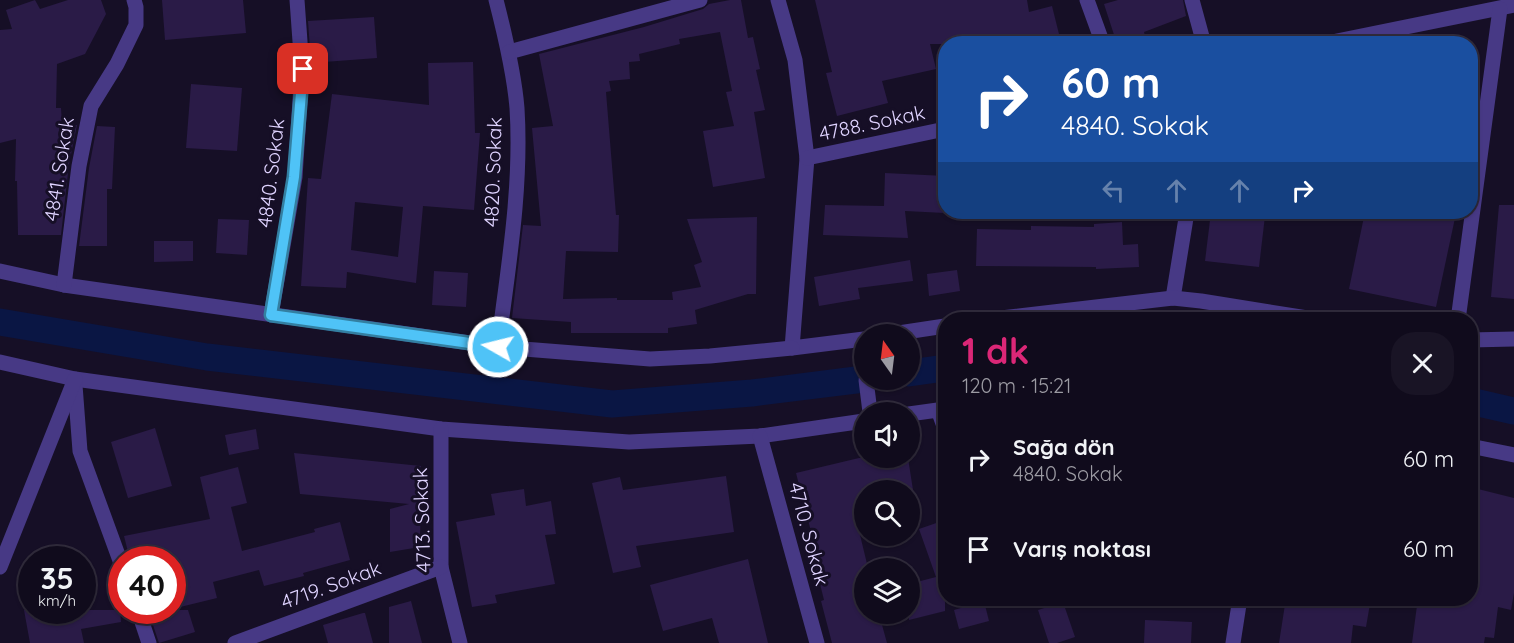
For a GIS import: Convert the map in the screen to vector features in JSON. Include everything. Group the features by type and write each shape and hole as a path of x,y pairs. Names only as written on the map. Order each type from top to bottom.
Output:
{"street":[{"name":"4841. Sokak","path":"64,285 79,166 90,106 117,64 136,25 134,0"},
{"name":"4840. Sokak","path":"271,315 295,166 303,69 297,0"},
{"name":"4820. Sokak","path":"496,0 509,52 517,108 517,188 498,347"},
{"path":"509,52 700,0"},
{"path":"778,0 795,60 807,158 792,348"},
{"path":"1087,0 1100,36"},
{"path":"1192,0 1202,36"},
{"path":"1362,36 1507,7 1478,192"},
{"name":"4788. Sokak","path":"807,158 938,130"},
{"path":"1173,298 1185,219"},
{"path":"1459,312 1474,219"},
{"path":"0,271 64,285 498,347 650,359 710,356 854,340"},
{"path":"1052,312 1173,298 1270,312"},
{"path":"920,330 938,327"},
{"path":"1478,340 1514,339"},
{"path":"0,362 75,380 441,429 629,442 760,436 854,422"},
{"path":"75,380 80,451 115,546"},
{"path":"0,567 75,380"},
{"path":"920,412 938,409"},
{"name":"4713. Sokak","path":"441,429 441,567 460,643"},
{"name":"4710. Sokak","path":"760,436 817,643"},
{"path":"1478,448 1514,455"},
{"name":"4719. Sokak","path":"235,643 441,567"},
{"path":"1233,643 1238,606"},
{"path":"143,624 149,643"}],"building":[{"path":"35,0 40,9 68,0 101,0 106,14 85,54 57,64 56,108 61,108 62,124 77,125 69,164 61,235 18,235 17,181 15,181 16,139 0,143 0,30 12,29 6,10"},
{"path":"162,0 243,0 246,33 165,40"},
{"path":"741,0 748,38 753,37 760,69 756,70 765,110 754,112 765,178 713,187 703,131 734,126 726,92 732,91 720,32 679,39 680,44 639,54 640,61 629,62 630,79 609,81 611,91 606,92 616,215 619,215 618,252 566,251 563,299 673,300 672,292 701,287 694,265 702,262 687,219 757,217 756,294 748,294 695,310 697,324 668,328 668,333 571,333 571,322 512,318 523,225 541,226 532,128 553,126 539,54 644,27 703,9 709,4"},
{"path":"815,0 1027,0 1029,12 1052,6 1059,34 1050,36 938,36 938,44 930,44 936,69 882,81 888,103 837,116 826,73 832,72"},
{"path":"1118,0 1183,0 1186,16 1144,32 1145,36 1114,36 1104,4"},
{"path":"374,17 377,58 311,63 308,21"},
{"path":"473,62 475,133 480,133 474,210 423,206 416,283 347,272 346,288 301,286 308,178 321,179 332,94 429,105 428,63","holes":["355,202 403,207 398,257 351,250"]},
{"path":"191,84 242,88 237,151 186,148"},
{"path":"97,126 115,127 112,189 107,189 107,246 79,246 89,168"},
{"path":"885,173 938,176 938,213 905,211 908,238 823,235 825,205 884,206"},
{"path":"1499,205 1514,205 1514,299 1491,297"},
{"path":"218,219 249,220 247,255 216,253"},
{"path":"1210,219 1265,219 1259,267 1205,261"},
{"path":"1364,219 1455,219 1436,307 1349,289"},
{"path":"1122,222 1123,245 1138,244 1139,267 1096,269 1096,267 976,266 977,229 1031,230 1031,226 1094,227 1094,224"},
{"path":"154,241 193,241 193,261 154,262"},
{"path":"910,260 913,281 858,288 860,299 819,306 814,277"},
{"path":"957,270 960,291 929,296 927,274"},
{"path":"434,271 468,273 466,307 432,305"},
{"path":"155,428 172,486 128,498 111,442"},
{"path":"256,429 259,449 229,455 225,435"},
{"path":"294,453 421,466 420,547 390,552 390,509 409,504 300,494"},
{"path":"854,459 854,468 910,468 911,480 854,480 854,546 863,546 866,558 854,558 854,624 882,624 887,643 832,643 813,556 817,555 796,473"},
{"path":"238,467 247,503 231,507 242,551 315,532 314,529 340,522 350,560 303,573 304,576 264,586 259,570 213,582 217,598 186,606 186,546 126,546 124,536 210,519 200,477"},
{"path":"726,476 734,532 636,546 641,567 613,573 592,483 620,477 623,490"},
{"path":"524,489 526,506 551,501 556,534 545,535 555,584 495,595 497,603 472,607 456,522 495,515 491,494"},
{"path":"1478,489 1514,498 1514,593 1511,610 1498,607 1494,638 1485,637 1484,643 1412,643 1417,606 1478,606"},
{"path":"938,522 938,606 945,606 945,611 920,617 920,581 936,577 920,529"},
{"path":"748,559 768,643 719,643 712,618 663,631 650,585"},
{"path":"411,601 422,643 389,643 389,607"},
{"path":"967,606 985,606 989,621 959,629 954,610"},
{"path":"1050,606 1064,606 1075,637 1049,643 1038,610"},
{"path":"1285,606 1370,606 1366,627 1353,625 1351,643 1279,643"},
{"path":"96,610 108,610 110,624 81,629 84,643 30,643 27,624 96,624"},
{"path":"186,610 188,610 195,632 159,643 153,624 186,624"},
{"path":"365,613 373,643 328,643 323,625"},
{"path":"1145,620 1192,622 1191,643 1144,643"}],"waterway":[{"path":"0,322 207,357 612,404 752,393 854,380"},
{"path":"920,371 938,369"},
{"path":"1478,403 1514,411"}],"route":[{"path":"303,69 294,177 271,315 498,347"}]}
